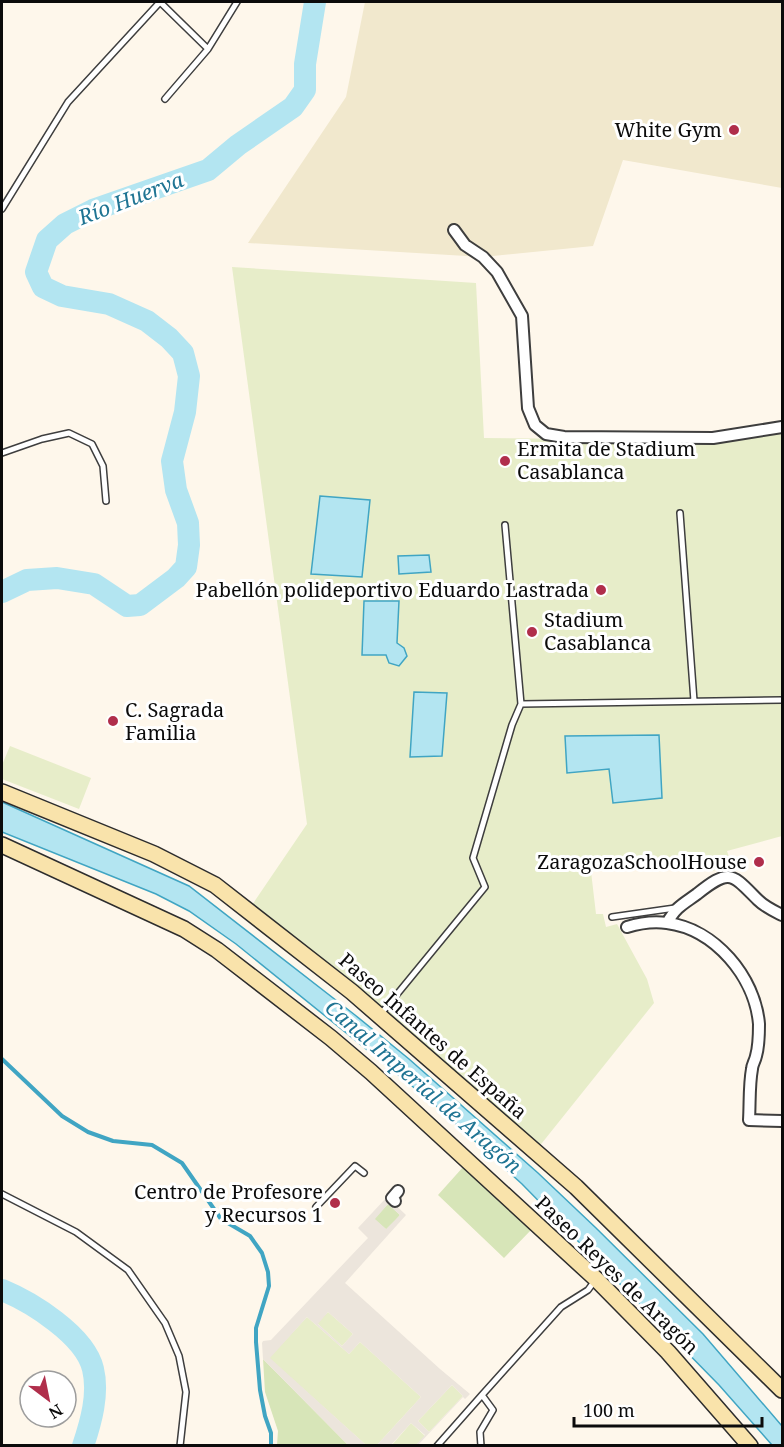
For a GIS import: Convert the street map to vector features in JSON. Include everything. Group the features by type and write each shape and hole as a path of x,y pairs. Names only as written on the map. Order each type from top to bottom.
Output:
{"street":[{"path":"454,230 465,245 483,257 498,272 522,316 528,408 535,425 546,434 564,437 713,438 783,427"},
{"name":"Paseo Infantes de España","path":"2,792 154,854 205,878 380,1015 576,1187 783,1390"},
{"name":"Paseo Reyes de Aragón","path":"2,845 184,929 217,950 294,1008 371,1072 596,1279 668,1352 750,1446"},
{"path":"667,922 675,908 717,879 726,877 743,884 759,901 783,915"},
{"path":"627,927 646,922 667,922 685,927 707,938 721,949 744,978 751,992 759,1023 759,1041 752,1068 749,1120 783,1121"}],"lane":[{"path":"2,208 68,102 160,2 208,49"},
{"path":"165,99 208,49 237,2"},
{"path":"2,453 69,434 92,444 103,465 106,501"},
{"path":"680,513 694,701"},
{"path":"380,1015 485,887 473,858 512,725 521,704 505,525"},
{"path":"521,704 783,700"},
{"path":"612,917 675,908"},
{"path":"316,1207 355,1166 364,1173"},
{"path":"2,1194 76,1232 128,1270 165,1323 179,1356 186,1392 180,1446"},
{"path":"437,1446 561,1307 588,1290 596,1279"},
{"path":"481,1446 480,1432 493,1410 483,1395"}],"shaded area":[{"path":"365,2 782,2 782,188 623,160 593,246 483,257 248,243 346,97"},
{"path":"387,1197 406,1215 345,1283 470,1394 465,1399 463,1397 418,1445 416,1445 425,1435 411,1423 391,1445 377,1445 421,1397 360,1342 349,1354 307,1317 270,1358 366,1445 348,1445 263,1359 263,1341 271,1340 368,1238 358,1228","holes":["388,1204 400,1215 386,1229 375,1219","328,1312 353,1334 342,1346 318,1324","452,1385 463,1396 429,1432 418,1421"]}],"green space":[{"name":"Stadium Casablanca","path":"232,267 476,283 484,438 712,440 782,430 782,836 727,851 731,863 713,871 703,856 590,863 596,914 603,914 606,927 617,924 647,979 654,1003 538,1148 250,908 307,824"},
{"path":"10,746 91,778 79,809 2,779 2,765"},
{"path":"464,1166 532,1229 504,1258 438,1195"},
{"path":"388,1204 400,1215 387,1230 374,1219"},
{"path":"328,1312 353,1334 342,1346 317,1323"},
{"path":"307,1317 349,1354 360,1342 421,1397 377,1445 366,1445 269,1358"},
{"path":"263,1359 348,1445 277,1445 278,1431 265,1392"},
{"path":"452,1385 463,1396 429,1432 418,1421"},
{"path":"411,1423 425,1436 416,1445 391,1446"}],"water":[{"path":"320,496 370,500 362,577 311,574"},
{"path":"429,555 431,572 399,574 398,556"},
{"path":"364,601 399,601 397,643 404,648 407,656 399,666 389,663 386,655 362,655"},
{"path":"414,692 447,693 442,756 410,757"},
{"path":"659,735 662,798 613,803 609,769 567,773 565,736"},
{"name":"Canal Imperial de Aragón","path":"2,802 189,886 409,1059 538,1173 703,1334 782,1426 782,1445 772,1445 719,1385 522,1184 433,1103 236,944 189,911 156,894 2,832"}],"waterway":[{"name":"Río Huerva","path":"2,592 27,580 57,578 94,584 127,606 140,605 176,578 186,567 189,545 188,523 176,490 172,461 185,412 189,376 183,353 169,338 147,321 109,304 62,296 43,287 36,272 47,240 65,224 93,210 208,170 238,145 293,107 305,90 305,64 315,2"},
{"path":"2,1059 62,1116 88,1132 113,1141 152,1145 182,1163 221,1219 250,1236 262,1253 268,1272 269,1286 256,1328 256,1342 260,1390 271,1433 271,1446"},
{"name":"Río Huerva","path":"2,1290 55,1321 68,1332 88,1356 95,1379 95,1398 83,1446"}],"place":[{"name":"White Gym","path":"734,130"},
{"name":"Ermita de Stadium Casablanca","path":"505,461"},
{"name":"Pabellón polideportivo Eduardo Lastrada","path":"601,590"},
{"name":"Stadium Casablanca","path":"532,632"},
{"name":"C. Sagrada Familia","path":"113,721"},
{"name":"ZaragozaSchoolHouse","path":"759,862"},
{"name":"Centro de Profesore y Recursos 1","path":"335,1203"}]}
